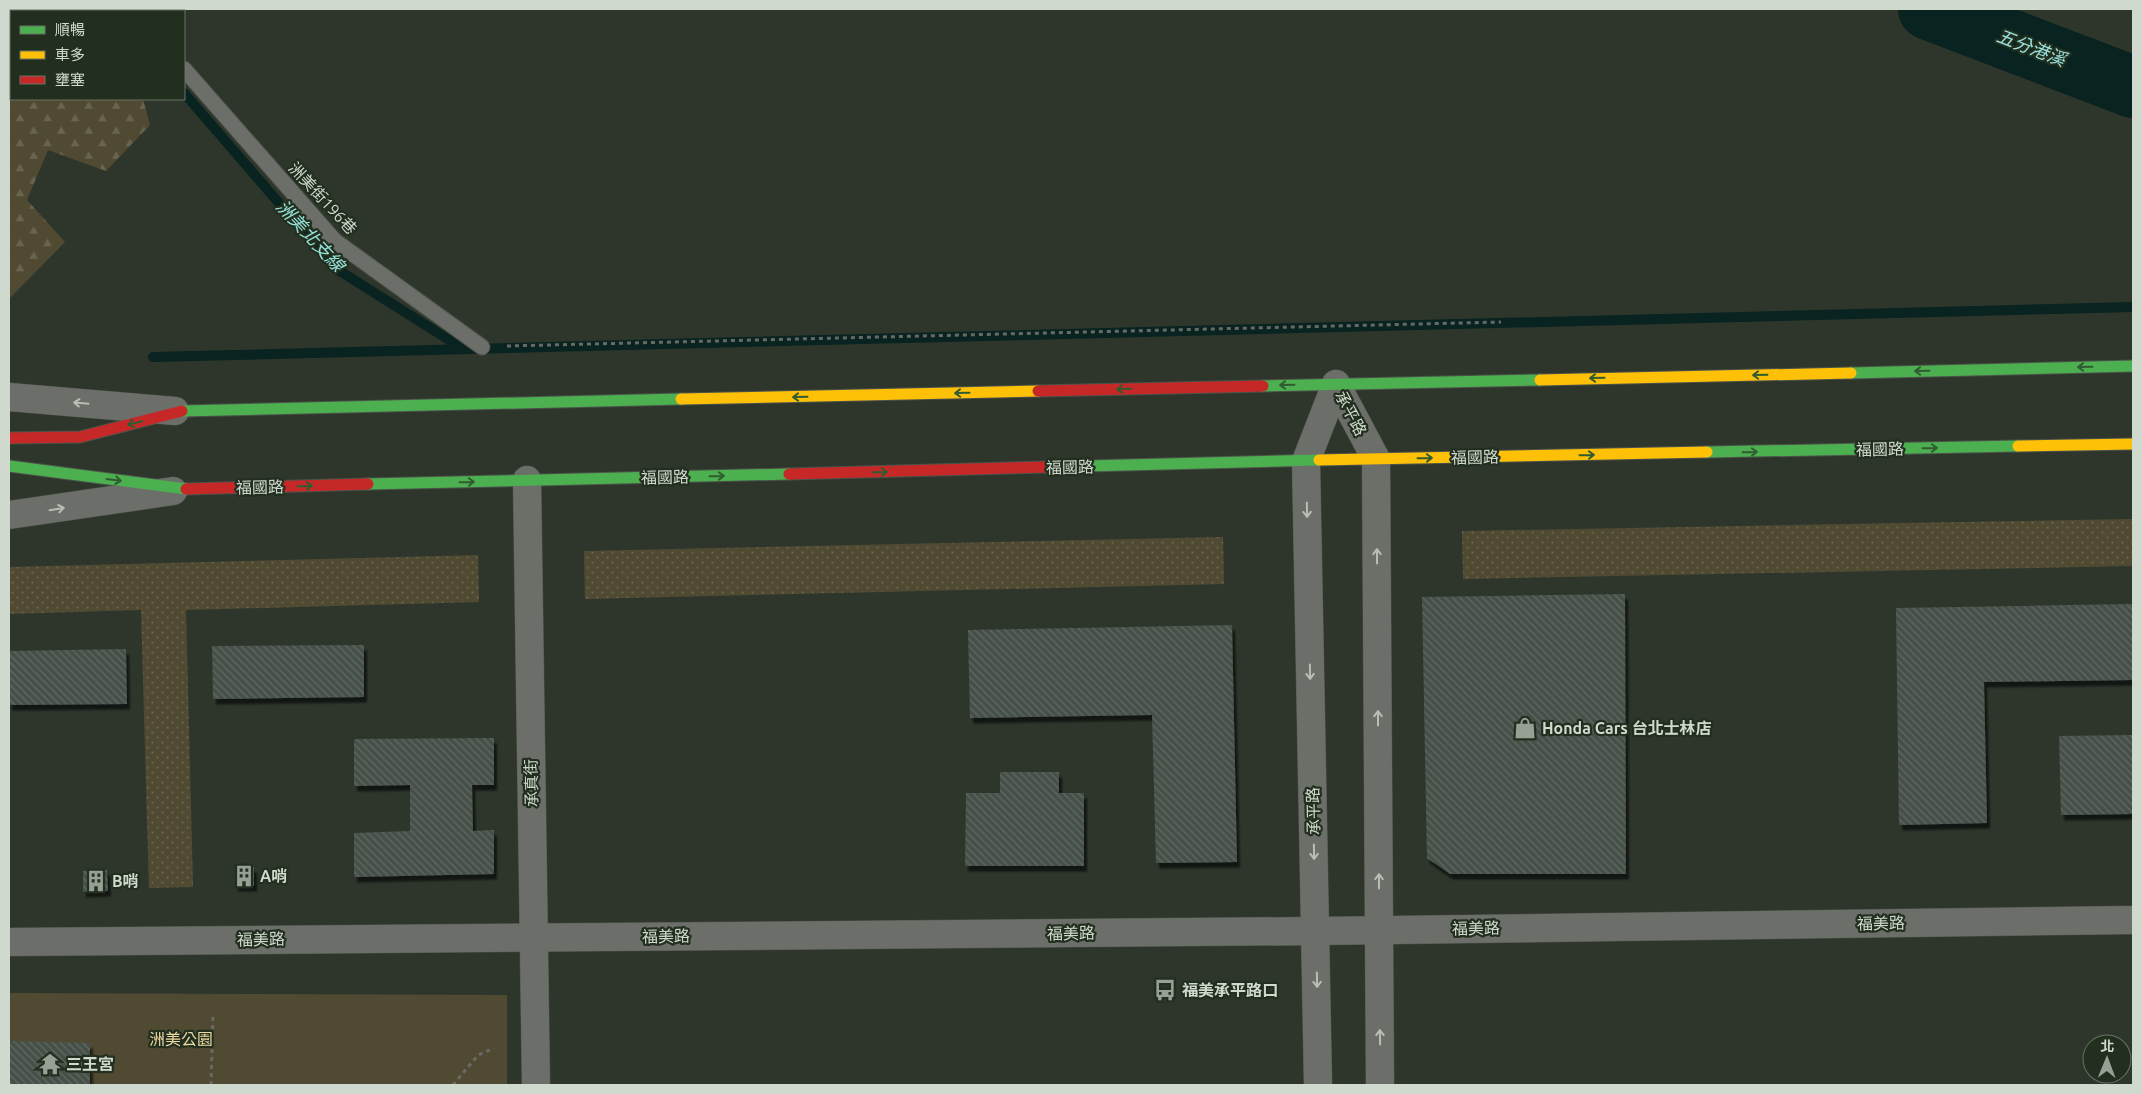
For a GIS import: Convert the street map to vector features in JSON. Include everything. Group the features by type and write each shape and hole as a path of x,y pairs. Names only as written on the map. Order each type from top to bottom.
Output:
{"main road":[{"path":"9,438 80,437 182,411 2133,366"},
{"name":"福國路","path":"186,489 1376,459 2133,444"},
{"path":"9,466 186,489"}],"street":[{"name":"承平路","path":"1336,384 1376,459 1380,1085"},
{"name":"承平路","path":"1318,1085 1306,461 1336,384"},
{"path":"9,397 182,411"},
{"name":"承真街","path":"527,480 536,1085"},
{"name":"福國路","path":"9,515 186,489"},
{"name":"福美路","path":"9,942 1316,931 2133,920"}],"lane":[{"name":"洲美街196巷","path":"185,70 335,240 482,347"}],"path":[{"path":"482,347 1501,322"},
{"path":"211,1085 213,1015"},
{"path":"453,1085 478,1055 494,1048"}],"green space":[{"path":"9,9 118,9 10,10 10,100 143,100 150,125 106,171 48,150 27,200 65,242 9,299"},
{"path":"2133,519 2133,566 1463,579 1462,531"},
{"path":"1223,537 1224,584 585,599 584,551"},
{"path":"478,555 479,602 186,610 193,887 149,888 141,610 9,614 9,567"},
{"name":"洲美公園","path":"9,993 507,995 507,1085 9,1085"}],"building":[{"name":"Honda Cars 台北士林店","path":"1625,594 1626,874 1450,874 1427,858 1422,597"},
{"path":"2133,604 2133,680 1984,682 1987,823 1899,825 1896,608"},
{"path":"1232,625 1237,862 1156,863 1152,715 970,718 968,630"},
{"path":"364,645 364,697 213,699 212,646"},
{"path":"126,649 127,704 9,705 9,651"},
{"path":"2133,735 2133,814 2061,815 2059,736"},
{"path":"494,738 494,785 472,785 473,831 494,830 494,874 354,877 354,833 410,831 410,785 354,786 354,739"},
{"path":"1000,772 1059,772 1059,793 1084,793 1084,866 965,866 966,793 1000,793"},
{"name":"A哨","path":"235,866 254,867 254,886 235,886"},
{"name":"B哨","path":"107,870 108,891 83,892 83,871"},
{"name":"三王宮","path":"9,1041 90,1043 90,1085 9,1085"}],"waterway":[{"name":"五分港溪","path":"1929,9 2133,87"},
{"name":"洲美北支線","path":"185,94 335,268 462,348"},
{"path":"153,357 2133,307"}],"traffic: fast":[{"path":"1851,373 2133,366"},
{"path":"1263,386 1540,380"},
{"path":"182,411 681,399"},
{"path":"1707,452 2018,446"},
{"path":"1048,467 1319,460"},
{"path":"9,466 186,489"},
{"path":"368,484 789,474"}],"traffic: slow":[{"path":"1540,380 1851,373"},
{"path":"681,399 1038,391"},
{"path":"2018,446 2133,444"},
{"path":"1319,460 1707,452"}],"traffic: jam":[{"path":"1038,391 1263,386"},
{"path":"9,438 80,437 182,411"},
{"path":"789,474 1048,467"},
{"path":"186,489 368,484"}],"place":[{"name":"Honda Cars 台北士林店","path":"1525,728"},
{"name":"A哨","path":"244,876"},
{"name":"B哨","path":"96,881"},
{"name":"福美承平路口","path":"1165,990"},
{"name":"三王宮","path":"50,1064"}]}
